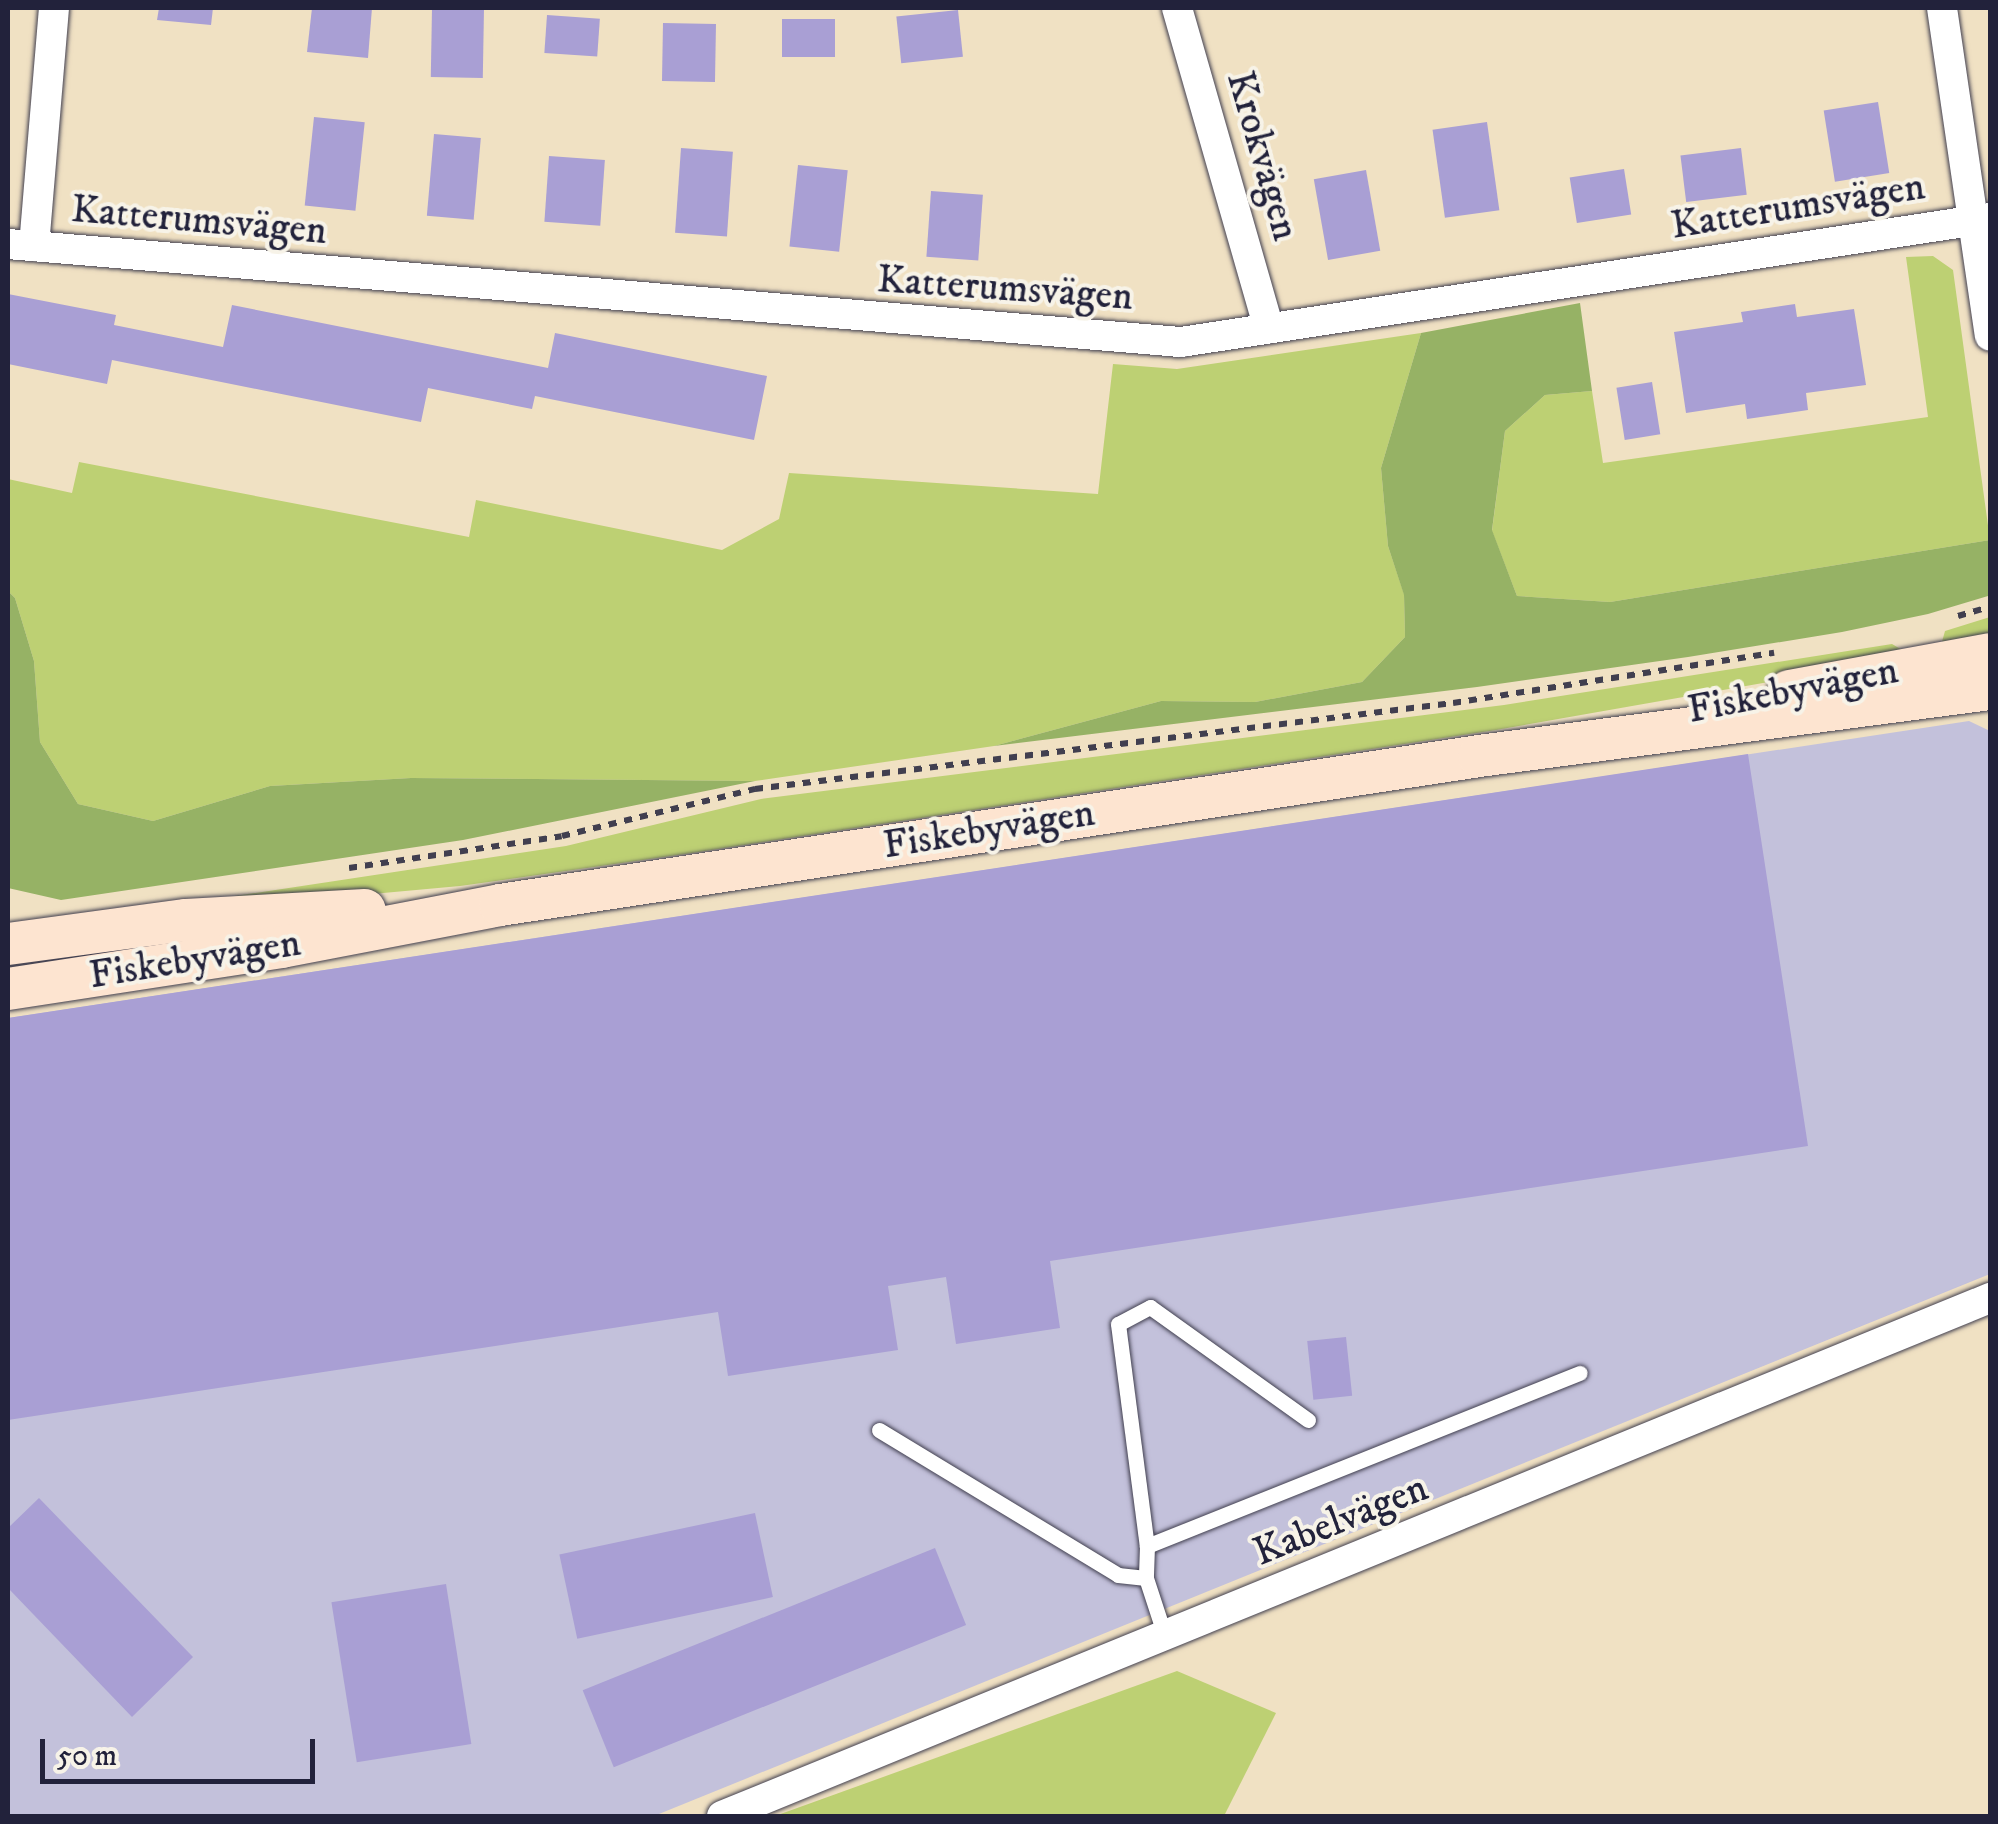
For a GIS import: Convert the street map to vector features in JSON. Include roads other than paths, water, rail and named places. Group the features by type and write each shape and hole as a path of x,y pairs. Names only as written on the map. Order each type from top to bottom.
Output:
{"street":[{"path":"20,245 54,8"},
{"name":"Krokvägen","path":"1177,8 1270,328"},
{"path":"1942,8 1982,220 1990,336"},
{"name":"Katterumsvägen","path":"20,245 1120,340 1181,342 1982,220"},
{"name":"Fiskebyvägen","path":"1479,756 1990,654"},
{"name":"Fiskebyvägen","path":"8,989 282,948 500,905 1479,756 1779,720 1990,689"},
{"name":"Fiskebyvägen","path":"8,944 204,919 500,905"},
{"name":"Kabelvägen","path":"722,1816 1990,1298"}],"lane":[{"path":"1166,1636 1146,1578 1148,1546 1118,1324 1150,1307 1308,1420"},
{"path":"1148,1546 1580,1373"},
{"path":"880,1430 1118,1576 1146,1578"}]}
